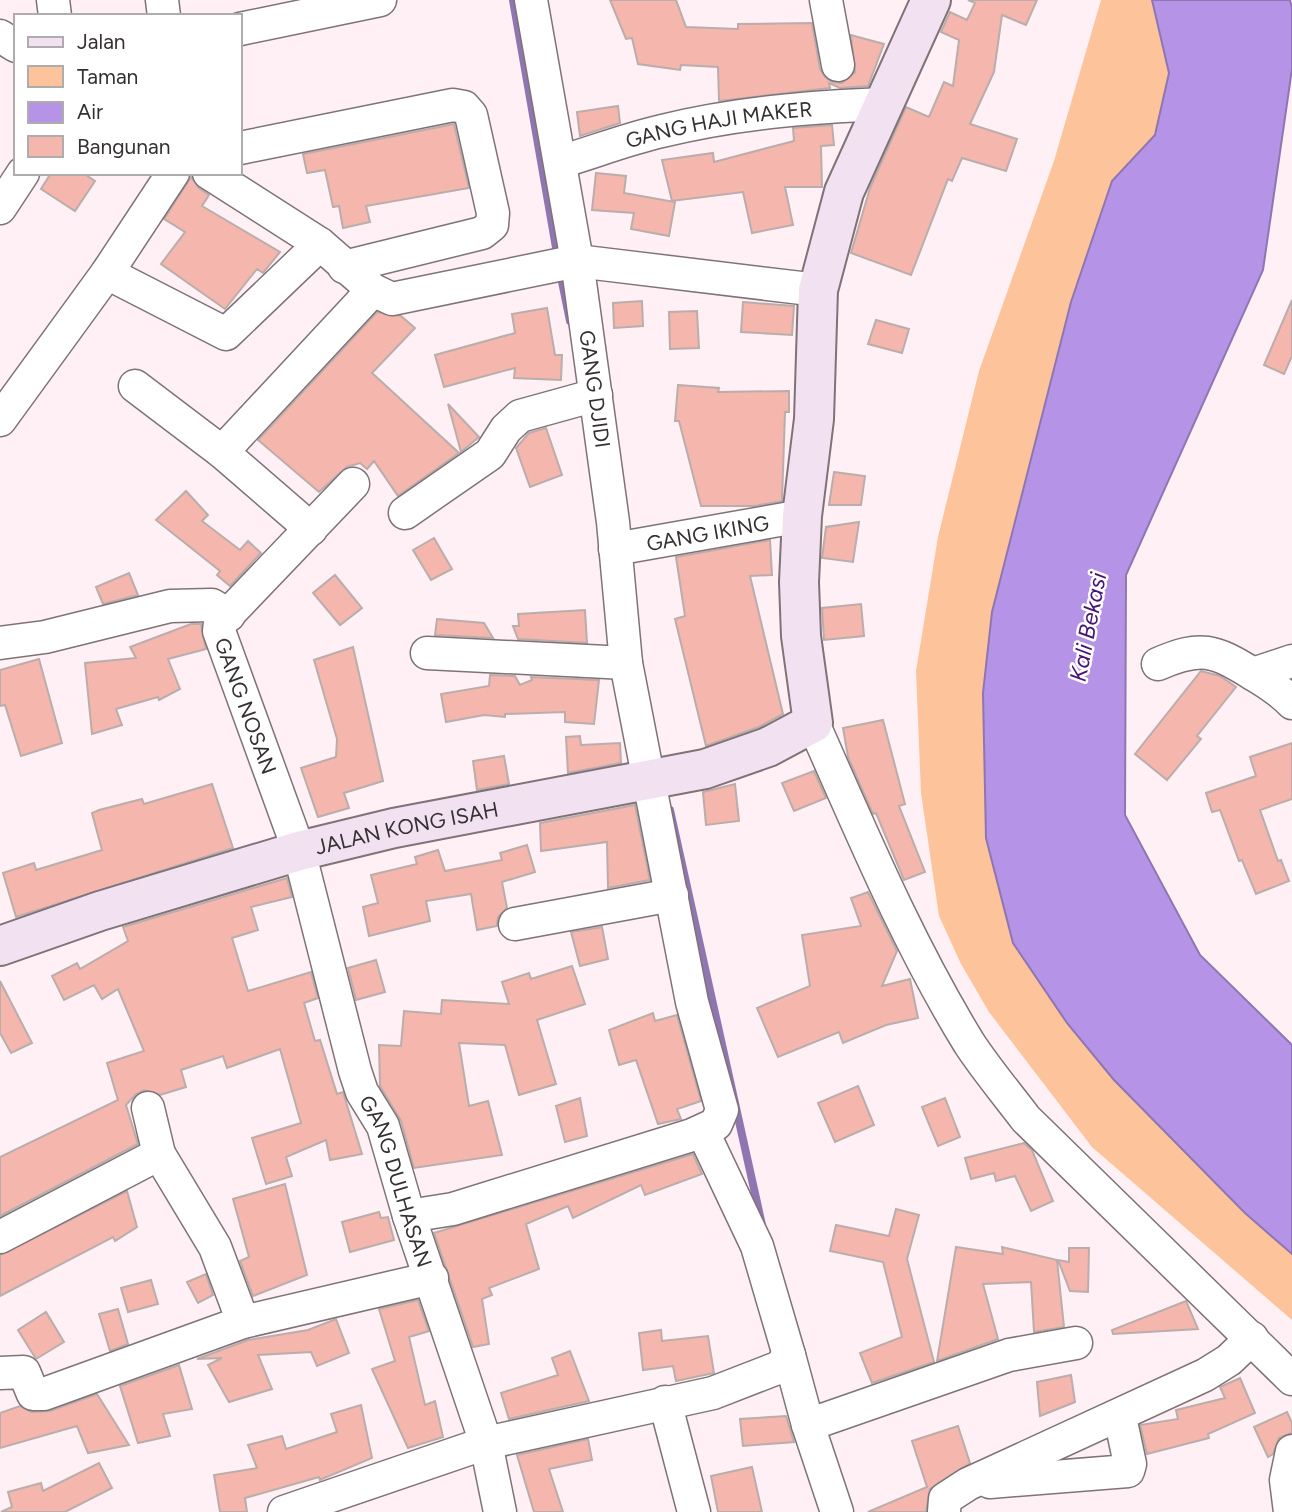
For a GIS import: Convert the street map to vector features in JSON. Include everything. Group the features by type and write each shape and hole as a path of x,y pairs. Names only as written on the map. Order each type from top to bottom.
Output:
{"street":[{"path":"242,28 284,10 380,0"},
{"name":"GANG DJIDI","path":"531,0 577,261 615,550 626,663 657,779 672,895 692,1002 722,1110 716,1124 702,1132"},
{"path":"826,0 838,65"},
{"path":"932,0 844,192 818,290 814,419 802,516 799,582 801,636 813,723 920,954 983,1062 1026,1119 1292,1379"},
{"name":"GANG HAJI MAKER","path":"560,162 660,131 731,117 805,107 884,104"},
{"path":"242,148 453,105 464,107 471,115 493,213 492,225 482,233 344,267"},
{"path":"0,208 22,175"},
{"path":"0,420 107,273 172,175"},
{"path":"212,175 320,244 373,290 392,299 577,261 818,290"},
{"path":"107,273 226,334 320,244"},
{"path":"222,452 373,290"},
{"path":"135,386 222,452 312,529"},
{"path":"405,513 490,454 506,429 520,416 596,395"},
{"name":"GANG NOSAN","path":"299,851 219,631 229,615 353,484"},
{"name":"GANG IKING","path":"615,550 802,516"},
{"path":"0,643 45,637 170,606 212,605 229,615"},
{"path":"1158,664 1185,652 1210,651 1230,659 1292,702"},
{"path":"427,653 626,663"},
{"path":"1253,674 1292,661"},
{"name":"JALAN KONG ISAH","path":"0,946 100,911 299,851 394,828 705,769 768,747 813,723"},
{"name":"GANG DULHASAN","path":"299,851 355,1071 362,1092 383,1126 410,1216 486,1443 500,1512"},
{"path":"514,924 672,895"},
{"path":"148,1108 159,1154 215,1247 243,1322"},
{"path":"410,1216 453,1209 702,1132 757,1246 789,1367 837,1512"},
{"path":"0,1237 159,1154"},
{"path":"0,1373 24,1372 33,1394 44,1394 243,1322 432,1278"},
{"path":"944,1512 945,1499 968,1484 1121,1417 1205,1375 1229,1360 1252,1338"},
{"path":"808,1425 1009,1355 1076,1343"},
{"path":"284,1512 486,1443 713,1393 789,1367"},
{"path":"665,1402 694,1512"},
{"path":"968,1484 1128,1471 1130,1464 1121,1417"},
{"path":"1290,1512 1286,1480 1292,1451"}],"green space":[{"path":"1101,0 1152,0 1169,73 1155,135 1112,181 1071,302 992,612 1245,1213 1292,1254 1292,1320 1092,1147 989,1012 961,964 939,916 921,793 916,671 938,537 979,371 1054,161"}],"water":[{"name":"Kali Bekasi","path":"1152,0 1290,0 1292,8 1292,69 1263,270 1126,575 1125,815 1200,955 1292,1045 1292,1254 1245,1213 1114,1080 1067,1023 1013,943 986,838 983,693 992,612 1071,302 1112,181 1155,135 1169,73"}],"building":[{"path":"610,0 676,0 686,27 738,29 738,24 812,23 820,69 825,77 833,82 842,83 855,72 851,35 884,44 868,86 840,88 829,83 830,88 719,101 718,67 681,65 680,70 638,64 632,38 626,39"},
{"path":"968,0 1037,0 1026,25 1002,15 994,72 970,124 1017,139 1006,171 962,158 952,181 948,179 911,275 851,253 870,188 906,107 929,117 944,82 953,86 959,40 941,32 950,12 967,20 975,3"},
{"path":"618,106 620,123 580,136 577,112"},
{"path":"454,124 469,188 366,206 370,222 343,228 339,206 333,207 325,170 307,173 303,154"},
{"path":"832,125 834,145 821,146 822,187 785,187 793,225 752,233 743,192 672,201 662,160 713,153 714,162 794,141 793,128"},
{"path":"596,173 626,176 624,193 675,202 669,236 631,229 634,213 592,210"},
{"path":"50,175 86,175 95,181 75,211 41,189"},
{"path":"191,177 199,188 209,195 202,206 280,252 263,273 257,269 225,309 161,264 185,232 164,219"},
{"path":"1292,300 1292,356 1284,374 1264,365"},
{"path":"642,301 643,326 614,328 613,303"},
{"path":"743,302 794,306 792,335 741,332"},
{"path":"547,308 555,355 562,355 561,380 514,378 515,368 444,387 435,355 515,333 512,314"},
{"path":"697,311 699,348 670,349 669,312"},
{"path":"377,312 401,316 415,328 372,373 459,453 398,496 374,461 367,469 360,463 347,467 319,492 258,440"},
{"path":"876,320 909,329 902,353 868,344"},
{"path":"678,385 719,388 718,392 789,391 789,412 785,412 782,501 755,506 701,506 679,421 675,421"},
{"path":"448,404 479,437 461,452"},
{"path":"546,428 562,475 530,487 516,448 529,433"},
{"path":"834,472 865,476 861,505 829,505"},
{"path":"186,491 208,515 202,521 240,550 248,541 261,553 230,586 217,575 220,571 156,520"},
{"path":"859,522 853,562 822,558 826,527"},
{"path":"434,538 452,569 431,580 413,550"},
{"path":"770,540 772,575 750,576 783,714 759,727 706,746 675,619 685,616 676,557"},
{"path":"129,573 138,595 103,604 96,587"},
{"path":"335,575 362,608 340,625 313,593"},
{"path":"861,604 864,636 824,640 822,608"},
{"path":"585,610 587,643 518,639 513,626 519,626 518,614"},
{"path":"437,619 484,623 493,638 435,635"},
{"path":"191,624 201,624 206,649 168,659 180,689 159,700 158,697 116,709 122,725 92,734 85,663 136,658 130,647"},
{"path":"353,647 383,781 344,793 349,808 318,817 301,768 336,757 337,739 314,660"},
{"path":"39,659 62,743 21,756 5,705 0,706 0,670"},
{"path":"1201,671 1220,676 1236,687 1197,736 1201,739 1167,780 1135,754"},
{"path":"490,675 515,676 520,685 532,680 531,677 599,680 594,724 565,722 565,712 505,714 505,717 484,715 446,722 441,694 489,686"},
{"path":"883,720 905,804 899,806 925,872 904,880 876,813 873,814 848,757 843,728"},
{"path":"580,736 581,745 620,743 621,763 568,773 566,737"},
{"path":"1292,743 1292,799 1260,810 1278,861 1281,860 1289,881 1256,894 1242,860 1239,861 1220,810 1212,812 1206,793 1256,776 1250,757"},
{"path":"504,756 509,784 477,790 473,761"},
{"path":"814,771 826,798 794,811 782,783"},
{"path":"212,784 233,848 16,917 3,873 34,863 36,870 102,850 92,813 99,810 142,799 144,804"},
{"path":"735,784 739,821 706,825 703,792"},
{"path":"635,805 650,880 608,888 607,842 541,851 540,823"},
{"path":"527,845 535,872 502,882 507,908 498,917 497,926 477,930 471,894 426,901 430,921 369,936 363,907 378,903 371,875 417,864 415,857 438,850 445,871 502,860 500,853"},
{"path":"287,878 292,897 251,907 258,930 232,938 248,991 311,972 318,998 304,1003 315,1041 320,1040 337,1094 343,1092 362,1154 330,1160 326,1140 286,1157 292,1176 266,1184 252,1138 301,1123 280,1049 227,1068 223,1056 181,1070 186,1087 160,1095 144,1090 135,1095 126,1105 138,1144 0,1216 0,1157 118,1100 107,1063 144,1051 118,989 102,999 94,985 64,1000 52,976 77,963 80,969 128,941 123,927"},
{"path":"868,892 897,951 882,986 910,979 918,1018 886,1025 843,1043 839,1032 778,1057 757,1008 810,986 802,935 861,926 851,898"},
{"path":"602,927 608,959 580,966 571,932"},
{"path":"376,960 385,992 356,1000 348,968"},
{"path":"572,966 585,1004 537,1020 556,1084 519,1095 505,1045 459,1043 469,1106 488,1101 502,1155 414,1168 401,1121 380,1086 379,1045 401,1046 404,1011 441,1014 442,1000 509,1004 502,982 529,973 531,979"},
{"path":"0,981 32,1043 11,1053 0,1033"},
{"path":"653,1013 655,1021 677,1015 701,1101 677,1109 681,1119 658,1124 636,1060 619,1065 609,1030"},
{"path":"858,1086 874,1125 835,1142 818,1103"},
{"path":"580,1098 587,1136 565,1142 556,1106"},
{"path":"945,1098 960,1137 938,1146 922,1107"},
{"path":"1024,1143 1032,1150 1053,1201 1031,1211 1015,1176 996,1181 994,1173 971,1179 965,1158"},
{"path":"693,1154 702,1174 645,1195 641,1185 573,1218 568,1206 526,1224 539,1269 489,1288 492,1295 482,1299 489,1344 473,1347 434,1233"},
{"path":"285,1184 307,1275 253,1296 240,1261 249,1257 233,1199"},
{"path":"127,1191 137,1227 115,1241 113,1237 0,1296 0,1255"},
{"path":"896,1209 919,1215 907,1259 934,1362 872,1383 860,1353 902,1337 883,1262 830,1251 836,1225 889,1236"},
{"path":"379,1212 381,1218 388,1217 394,1240 350,1252 342,1222"},
{"path":"956,1247 1003,1254 1002,1247 1057,1260 1064,1327 1034,1332 1031,1282 983,1284 998,1339 937,1361"},
{"path":"1069,1248 1089,1248 1088,1292 1070,1291 1058,1260 1069,1262"},
{"path":"206,1274 213,1295 198,1303 187,1282"},
{"path":"151,1280 158,1304 128,1312 121,1288"},
{"path":"418,1300 429,1331 409,1337 425,1405 435,1401 443,1437 408,1448 372,1369 395,1361 379,1309"},
{"path":"1186,1301 1198,1329 1113,1334 1112,1330"},
{"path":"118,1309 128,1344 110,1351 99,1314"},
{"path":"46,1312 64,1342 36,1359 18,1330"},
{"path":"336,1319 349,1353 317,1366 311,1352 258,1355 272,1389 229,1402 208,1365 222,1358 197,1359 248,1340 308,1330"},
{"path":"661,1330 662,1341 708,1336 714,1373 676,1381 673,1366 643,1370 639,1333"},
{"path":"570,1351 589,1401 509,1419 501,1393 558,1375 552,1358"},
{"path":"179,1365 192,1409 163,1414 170,1436 138,1443 120,1386"},
{"path":"1071,1375 1075,1402 1040,1416 1037,1382"},
{"path":"1240,1378 1255,1413 1208,1434 1209,1438 1147,1454 1140,1425 1178,1419 1176,1410 1225,1398 1220,1387"},
{"path":"97,1394 129,1445 88,1453 77,1426 0,1448 0,1413 20,1406 32,1412 50,1411"},
{"path":"361,1405 372,1458 320,1480 319,1477 245,1498 247,1512 220,1512 214,1475 257,1468 248,1445 282,1436 286,1449 337,1432 331,1414"},
{"path":"1287,1412 1292,1423 1292,1433 1279,1438 1273,1454 1268,1457 1254,1427"},
{"path":"786,1416 794,1442 743,1446 740,1419"},
{"path":"958,1426 970,1463 930,1489 926,1512 868,1512 927,1487 912,1441"},
{"path":"588,1439 592,1460 549,1469 563,1512 534,1512 517,1455"},
{"path":"99,1463 112,1488 65,1512 1,1512 12,1507 8,1492 41,1483 43,1491"},
{"path":"752,1467 762,1512 718,1512 711,1476"}],"waterway":[{"path":"513,0 558,259"},
{"path":"560,272 570,321"},
{"path":"670,810 762,1225"}]}
